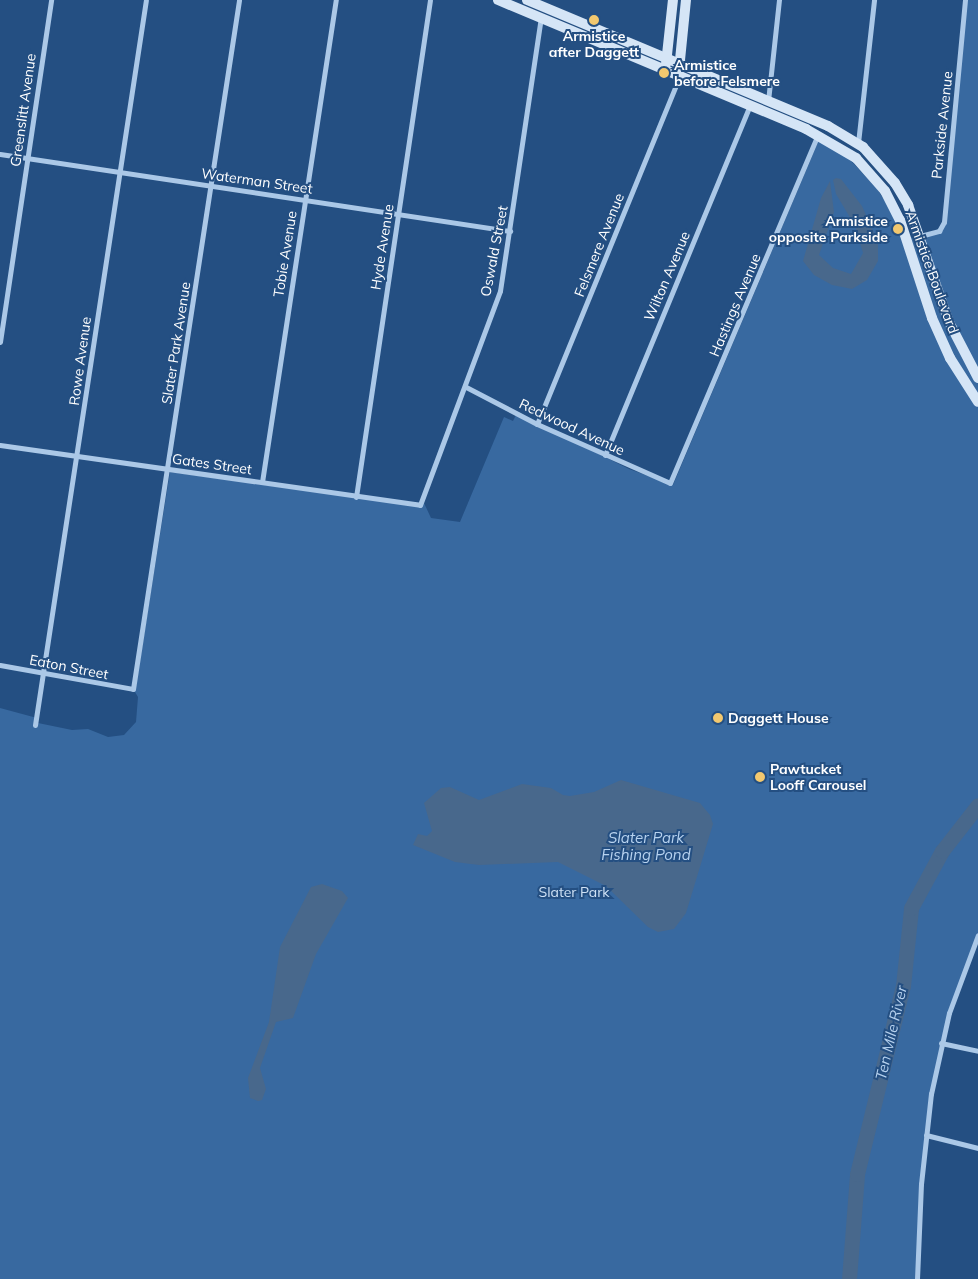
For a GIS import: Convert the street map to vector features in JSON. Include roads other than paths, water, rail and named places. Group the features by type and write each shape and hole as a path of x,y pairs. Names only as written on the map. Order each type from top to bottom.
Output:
{"main road":[{"name":"Armistice Boulevard","path":"498,0 541,18 768,102 828,126 858,143 902,194 920,236 949,322 978,378"},
{"name":"Armistice Boulevard","path":"527,0 666,64"},
{"path":"666,64 673,0"},
{"path":"679,69 686,0"},
{"name":"Armistice Boulevard","path":"679,69 749,106 818,135 856,158 885,191 900,220 932,318 950,358 978,402"}],"street":[{"name":"Greenslitt Avenue","path":"0,342 51,0"},
{"name":"Rowe Avenue","path":"35,724 146,0"},
{"name":"Slater Park Avenue","path":"133,690 239,0"},
{"name":"Tobie Avenue","path":"262,482 336,0"},
{"name":"Hyde Avenue","path":"356,497 430,0"},
{"path":"768,102 779,0"},
{"path":"858,143 874,0"},
{"name":"Parkside Avenue","path":"920,236 939,231 944,222 966,0"},
{"name":"Oswald Street","path":"420,505 466,387 500,291 541,18"},
{"name":"Felsmere Avenue","path":"537,424 678,84 679,69"},
{"name":"Wilton Avenue","path":"605,454 749,106"},
{"name":"Hastings Avenue","path":"670,483 818,135"},
{"name":"Waterman Street","path":"0,154 510,231"},
{"name":"Redwood Avenue","path":"466,387 537,424 670,483"},
{"name":"Gates Street","path":"0,445 420,505"},
{"name":"Eaton Street","path":"0,665 133,690"},
{"path":"916,1279 926,1135 941,1043 957,988 978,935"},
{"path":"941,1043 978,1051"},
{"path":"926,1135 978,1148"}],"water":[{"path":"836,178 841,179 862,206 878,242 878,261 867,280 852,289 832,285 814,275 803,261 821,198 830,181 834,212 819,255 833,268 851,274 863,253 855,226 836,194 833,180"},
{"name":"Slater Park Fishing Pond","path":"621,780 700,803 710,815 713,824 686,913 674,929 658,932 648,927 606,886 558,862 479,865 455,862 413,845 418,834 427,836 432,831 424,803 441,788 450,787 479,800 522,784 551,788 563,795 570,796 594,792"},
{"path":"322,884 342,891 348,898 316,954 293,1018 276,1022 260,1068 266,1089 262,1100 258,1101 250,1098 248,1078 269,1022 280,947 311,887"}],"waterway":[{"name":"Ten Mile River","path":"849,1279 857,1174 903,986 911,908 942,851 978,805"}],"place":[{"name":"Armistice after Daggett","path":"594,20"},
{"name":"Armistice before Felsmere","path":"664,73"},
{"name":"Armistice opposite Parkside","path":"898,229"},
{"name":"Daggett House","path":"718,718"},
{"name":"Pawtucket Looff Carousel","path":"760,777"}],"park label":[{"name":"Slater Park","path":"574,892"}]}
